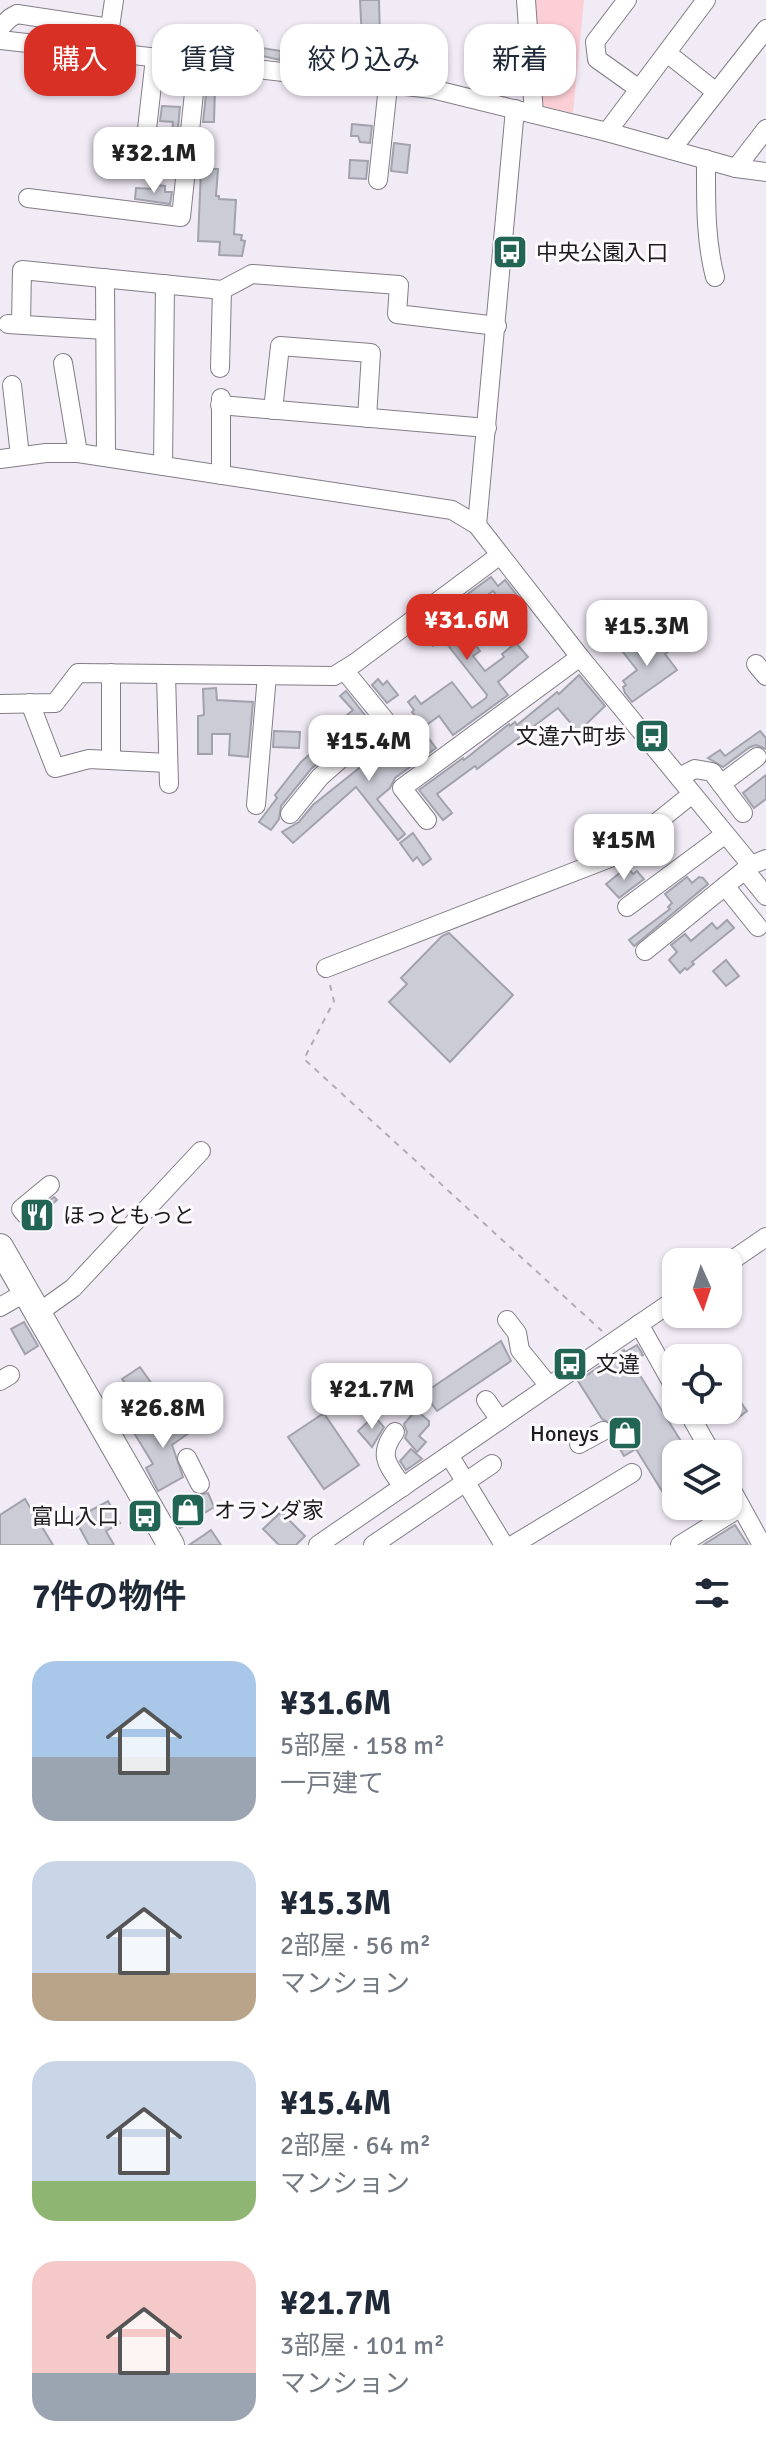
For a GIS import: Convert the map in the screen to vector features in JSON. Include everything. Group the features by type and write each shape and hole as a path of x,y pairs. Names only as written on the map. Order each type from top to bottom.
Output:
{"highway":[{"path":"1,1243 50,1348 155,1508 171,1545"}],"street":[{"path":"111,24 114,0"},
{"path":"477,525 497,326 525,111 526,0"},
{"path":"627,0 595,42 597,59 639,89"},
{"path":"607,132 706,0"},
{"path":"0,28 17,14 83,24"},
{"path":"671,150 766,29"},
{"path":"0,40 24,42"},
{"path":"667,53 716,92"},
{"path":"146,138 152,85"},
{"path":"448,93 736,168 766,172"},
{"path":"28,198 181,217 194,96"},
{"path":"378,180 387,96"},
{"path":"736,168 766,129"},
{"path":"706,159 706,218 715,277"},
{"path":"105,330 15,324 22,270 222,290 252,274 399,285 397,314 497,326"},
{"path":"105,278 106,457"},
{"path":"163,466 165,284"},
{"path":"220,368 222,290"},
{"path":"273,410 280,346 371,353 367,418"},
{"path":"63,363 78,453"},
{"path":"12,385 20,456"},
{"path":"221,475 220,402 273,410 487,428"},
{"path":"0,459 78,453 452,510 477,525 724,835 754,865 766,896"},
{"path":"0,704 55,703 78,673 334,676 500,555"},
{"path":"427,820 402,788 580,657"},
{"path":"290,814 320,777 385,720 344,670"},
{"path":"111,673 111,760"},
{"path":"166,674 169,784"},
{"path":"256,805 267,675"},
{"path":"30,703 55,768 89,759 168,763"},
{"path":"721,784 757,757"},
{"path":"679,777 695,769 712,772 743,813"},
{"path":"326,968 615,856 692,794"},
{"path":"627,907 724,835"},
{"path":"645,951 754,865"},
{"path":"725,886 758,927"},
{"path":"0,1307 21,1290 73,1288 201,1151"},
{"path":"26,1215 21,1209 50,1185"},
{"path":"742,1253 766,1237"},
{"path":"325,1537 662,1308"},
{"path":"507,1320 517,1333 520,1350 549,1386"},
{"path":"639,1324 662,1365"},
{"path":"486,1400 500,1420"},
{"path":"579,1444 603,1431"},
{"path":"395,1432 386,1444 384,1453 403,1487"},
{"path":"449,1455 504,1545"},
{"path":"187,1458 203,1482"},
{"path":"373,1545 492,1464"},
{"path":"513,1545 632,1473"},
{"path":"742,1509 762,1545"},
{"path":"680,1545 720,1520"}],"path":[{"path":"326,968 334,1001 304,1059 613,1342"}],"shaded area":[{"path":"531,0 584,0 576,82 576,24 533,24"},
{"path":"538,96 575,96 573,113 539,105"}],"building":[{"path":"360,0 379,0 380,24 361,24"},
{"path":"264,48 280,51 280,60 264,56"},
{"path":"206,96 215,96 214,122 203,122"},
{"path":"162,106 180,107 174,168 150,166 154,146 171,148 173,122 160,121"},
{"path":"352,124 372,126 370,143 360,142 358,136 351,136"},
{"path":"394,143 410,145 407,173 391,171"},
{"path":"350,160 368,161 366,179 349,178"},
{"path":"201,169 218,169 216,196 236,200 234,234 242,235 241,240 245,241 242,256 219,255 220,242 198,241"},
{"path":"156,185 165,186 165,192 172,192 170,204 135,199 136,188 156,189"},
{"path":"491,577 498,586 505,580 519,598 507,610 493,591 469,609 473,615 460,625 480,651 473,656 485,671 516,643 528,657 498,682 508,695 453,735 439,716 424,727 408,702 415,696 421,704 452,682 472,708 486,698 487,695 443,639 433,646 420,629"},
{"path":"660,638 669,651 665,654 677,670 632,702 625,693 623,681 637,670 619,647 629,640 639,654"},
{"path":"579,675 605,706 578,732 558,708 477,769 475,766 437,794 452,813 443,820 419,790 464,760 509,724 515,722 517,725"},
{"path":"378,679 383,685 387,681 398,695 387,703 372,685"},
{"path":"216,688 217,700 253,702 248,757 229,755 230,734 212,734 212,754 198,754 198,716 204,715 203,689"},
{"path":"346,691 368,719 311,769 281,806 279,819 271,830 259,822 277,798 275,795 301,762 328,738 322,731 330,724 333,727 353,710 340,696"},
{"path":"393,730 408,748 426,735 436,748 395,778 390,788 377,799 405,834 398,840 356,787 293,843 282,832 299,822 313,805 373,757 387,744 383,739"},
{"path":"274,731 300,732 299,748 273,747"},
{"path":"760,731 766,738 766,749 756,745 750,747 723,767 708,758 720,750 725,756"},
{"path":"766,775 766,799 754,808 743,793"},
{"path":"413,833 431,859 423,865 417,857 413,861 400,843"},
{"path":"627,867 633,874 637,871 644,879 619,898 606,884"},
{"path":"687,877 692,883 699,877 703,878 708,884 634,946 629,940 670,909 668,907 672,903 665,894"},
{"path":"727,920 734,928 680,973 669,960 677,952 671,945 685,934 691,941 712,923 717,929"},
{"path":"449,933 513,995 450,1062 389,1002 407,984 401,978 442,936"},
{"path":"726,960 739,976 726,986 713,971"},
{"path":"54,1197 57,1200 50,1206 53,1210 39,1223 36,1220 37,1211"},
{"path":"24,1322 38,1346 25,1354 11,1329"},
{"path":"501,1341 511,1361 437,1411 424,1393"},
{"path":"637,1345 643,1355 631,1361 662,1411 662,1424 670,1424 680,1440 662,1440 662,1491 636,1449 624,1456 613,1437 613,1425 602,1419 578,1381"},
{"path":"140,1367 154,1387 136,1399 122,1379"},
{"path":"397,1373 415,1390 400,1404 383,1387"},
{"path":"416,1410 429,1421 419,1436 426,1442 417,1452 405,1438 407,1432 404,1424"},
{"path":"325,1415 359,1465 324,1489 288,1437"},
{"path":"183,1416 193,1430 172,1445 183,1477 158,1491 146,1468 153,1464 134,1433 143,1431 163,1417 169,1426"},
{"path":"374,1416 384,1427 372,1447 358,1431"},
{"path":"411,1449 422,1459 406,1470 400,1461"},
{"path":"208,1493 214,1507 180,1528 172,1515 187,1506 184,1501"},
{"path":"25,1499 53,1545 0,1545 0,1515"},
{"path":"108,1501 120,1523 106,1531 114,1545 89,1545 75,1519"},
{"path":"281,1512 305,1536 296,1545 279,1545 263,1529"},
{"path":"735,1525 748,1545 703,1545"},
{"path":"211,1530 221,1545 189,1545 204,1535"}],"place":[{"name":"中央公園入口","path":"510,252"},
{"name":"文違六町歩","path":"652,736"},
{"name":"ほっともっと","path":"37,1215"},
{"name":"文違","path":"570,1364"},
{"name":"Honeys","path":"625,1433"},
{"name":"オランダ家","path":"188,1510"},
{"name":"富山入口","path":"145,1516"}]}
